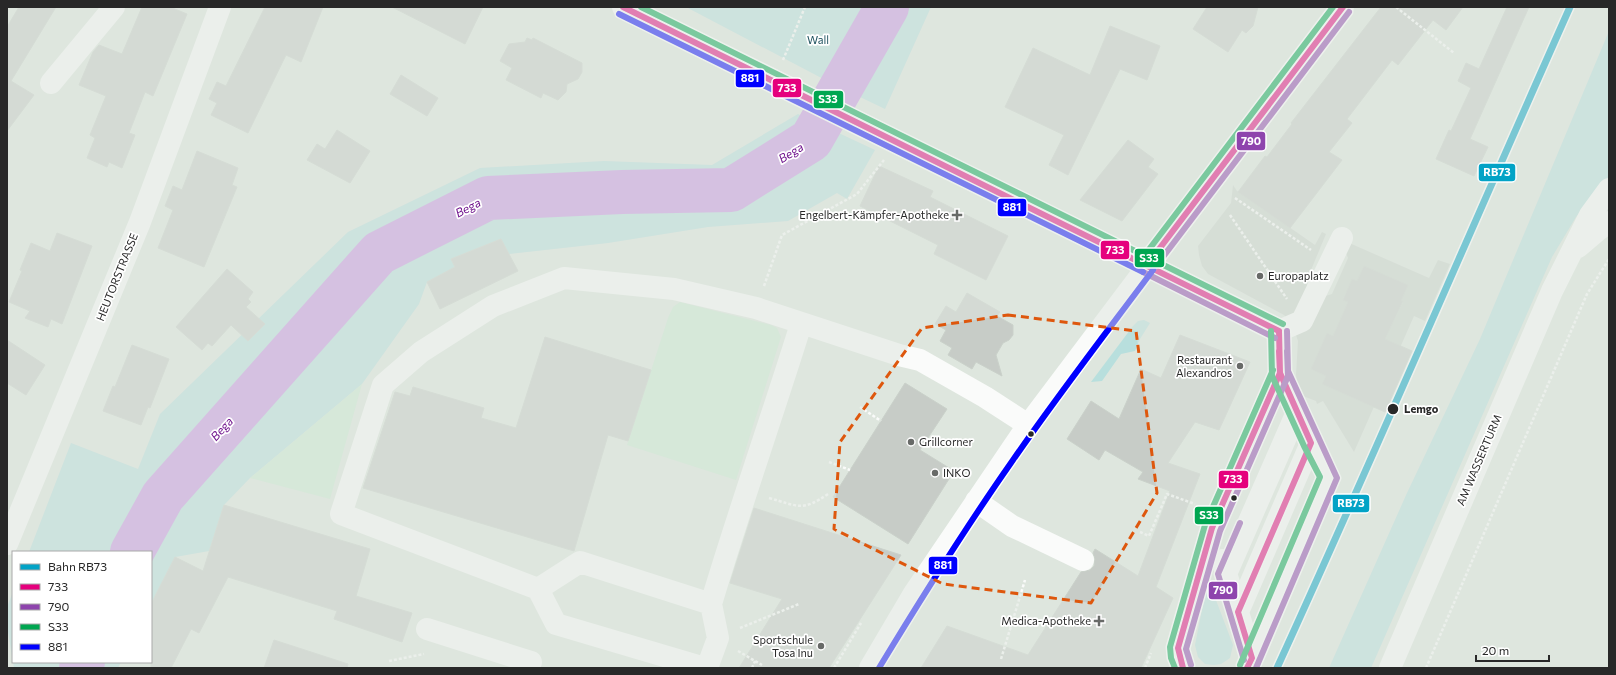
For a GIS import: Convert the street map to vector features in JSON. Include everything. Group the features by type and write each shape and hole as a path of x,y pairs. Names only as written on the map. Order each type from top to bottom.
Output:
{"street":[{"path":"51,83 114,7"},
{"path":"623,7 1279,331 1302,322 1342,238"},
{"path":"870,668 914,595 1028,425 1342,7"},
{"name":"HEUTORSTRASSE","path":"7,544 140,222 217,8"},
{"name":"AM WASSERTURM","path":"1390,668 1552,291 1590,215 1609,189"},
{"name":"AM WASSERTURM","path":"1571,254 1609,222"},
{"path":"801,324 730,540 711,604 718,638 706,668 556,624 538,589 341,514 383,385 420,352 493,306 564,278 674,289 756,308 801,324 899,355 920,360 985,397 1028,425"},
{"path":"1250,663 1329,477 1311,443 1280,374 1279,331"},
{"path":"1182,667 1178,648 1212,528 1280,374"},
{"path":"1226,574 1297,412"},
{"path":"1238,612 1311,443"},
{"path":"976,501 1012,526 1083,560"},
{"path":"1212,528 1238,612 1250,663"},
{"path":"538,589 580,562 711,604"},
{"path":"427,629 531,662"}],"path":[{"path":"782,62 805,7"},
{"path":"1396,7 1454,53"},
{"path":"756,308 782,235 857,194 882,162"},
{"path":"1235,198 1314,253"},
{"path":"1230,215 1291,304"},
{"path":"1426,668 1587,294 1609,259"},
{"path":"860,407 881,421"},
{"path":"829,462 850,470"},
{"path":"747,491 800,507 814,504 828,494"},
{"path":"1140,532 1149,536 1166,494 1195,504"},
{"path":"1002,659 1025,580"},
{"path":"718,638 798,604"},
{"path":"834,668 861,623"},
{"path":"1145,668 1151,654"},
{"path":"752,668 755,661"}],"highlighted area":[{"path":"1008,315 1136,331 1157,493 1091,603 943,584 834,529 840,442 922,328"}],"green space":[{"name":"Wall","path":"686,7 931,7 885,109 831,83"},
{"path":"1609,31 1609,176 1576,217 1552,257 1371,668 1329,668 1407,493 1480,339"},
{"path":"798,114 875,150 847,199 837,193 788,221 708,227 608,243 509,254 501,239 451,259 455,267 427,282 419,304 362,384 250,478 224,505 209,551 175,557 152,602 152,551 29,551 71,443 138,469 160,414 348,232 480,168 604,161 712,165"},
{"path":"1144,320 1150,323 1140,339 1135,351 1121,354 1102,381 1091,382 1133,326 1138,321"},
{"path":"1208,579 1233,645 1230,658 1221,664 1214,665 1205,664 1198,657 1195,645"},
{"path":"12,594 12,656 7,626 7,607"},
{"path":"13,663 120,663 118,668 14,668"}],"sand":[{"path":"680,302 771,325 777,328 781,337 736,480 627,445 668,318 673,307"},
{"path":"362,384 330,499 250,478"}],"shaded area":[{"name":"Europaplatz","path":"1233,185 1237,191 1315,245 1322,232 1326,234 1306,282 1309,292 1322,297 1332,294 1348,258 1344,248 1347,242 1429,278 1438,260 1450,264 1425,321 1414,316 1354,452 1323,401 1317,404 1316,401 1303,396 1297,382 1298,341 1292,323 1284,315 1208,274 1202,266 1198,246 1231,203","holes":["1364,266 1408,285 1401,301 1403,302 1377,355 1360,401 1322,384 1326,376 1311,369 1327,333 1333,336 1348,302 1343,299 1352,280 1357,281"]}],"building":[{"path":"19,7 56,7 11,81 34,95 7,131 7,27"},
{"path":"142,7 170,7 187,14 153,96 145,92 129,133 135,135 122,168 109,162 107,167 87,158 95,138 90,135 106,96 79,85 93,52 99,45 122,54"},
{"path":"265,7 323,7 301,62 286,55 248,133 211,115 217,103 209,99 217,82 226,86"},
{"path":"392,7 483,7 465,44"},
{"path":"1207,7 1258,7 1253,26 1246,33 1242,30 1228,52 1193,29"},
{"path":"1381,7 1463,7 1446,30 1433,20 1398,65 1392,60 1347,119 1352,123 1329,152 1342,160 1290,228 1238,192 1265,156 1267,157 1292,124 1291,123"},
{"path":"1507,7 1529,7 1470,139 1488,147 1474,176 1436,159 1471,88 1458,81 1466,63 1479,69"},
{"path":"1110,26 1160,46 1147,80 1120,69 1068,175 1049,165 1064,135 1005,107 1033,48 1090,75"},
{"path":"527,38 532,40 533,38 582,63 582,72 578,79 567,84 566,92 558,100 543,93 541,98 506,80 512,68 500,61 509,44 525,42"},
{"path":"401,75 438,98 427,116 390,94"},
{"path":"337,130 370,151 350,183 307,160 317,144 325,149"},
{"path":"1128,140 1154,159 1148,167 1158,174 1122,221 1080,200"},
{"path":"197,151 238,168 232,185 237,187 204,267 158,248 173,210 165,206 173,186 182,190"},
{"path":"879,166 933,191 930,197 1008,236 986,280 934,254 938,245 860,206"},
{"path":"57,233 92,246 62,324 51,319 48,327 25,318 30,311 9,302 22,271 20,270 31,243 50,251"},
{"path":"501,239 518,271 440,309 427,282 455,267 451,259"},
{"path":"1364,266 1408,285 1401,301 1403,301 1385,339 1412,351 1385,412 1322,384 1326,376 1311,369 1327,333 1333,336 1348,302 1343,300 1352,279 1357,281"},
{"path":"227,269 253,292 248,299 251,302 246,307 265,324 248,341 231,325 212,346 208,343 202,350 176,327"},
{"path":"967,293 1000,312 997,316 1013,325 1013,335 1009,340 1003,343 996,355 1002,376 976,362 972,369 948,355 952,348 940,341 946,330 935,324 946,306 956,312"},
{"path":"1180,335 1250,362 1219,430 1195,422 1168,463 1200,474 1156,587 1173,598 1141,668 921,668 947,626 1028,655 1081,572 1090,570 1094,566 1095,559 1093,553 1095,549 1138,576 1170,491 1138,479 1143,472 1105,450 1099,460 1067,439 1091,401 1119,419 1141,369 1161,378"},
{"path":"545,337 651,370 628,441 608,435 574,551 363,488 395,392 410,396 413,387 484,408 481,418 516,428"},
{"path":"7,340 45,365 26,395 7,383"},
{"path":"132,345 169,359 150,408 148,407 141,425 103,411 113,386 115,387"},
{"path":"905,383 947,409 920,450 954,471 908,544 833,497"},
{"path":"224,505 370,549 356,596 412,613 402,642 334,619 337,611 228,577 199,633 191,629 171,668 151,668 152,602 175,557 203,571"},
{"path":"754,508 901,555 829,668 739,668 782,599 730,583"},
{"path":"274,640 348,664 347,668 264,668"}],"waterway":[{"name":"Bega","path":"133,551 163,496 379,253 488,198 622,192 731,190 811,140 887,7"},
{"name":"Bega","path":"81,668 83,663"}],"rail line":[{"name":"RB73","path":"1277,668 1570,7"}],"transit line":[{"name":"733","path":"623,7 1279,331"},
{"name":"S33","path":"641,7 1283,324"},
{"name":"S33","path":"1141,260 1333,7"},
{"name":"733","path":"1147,265 1343,7"},
{"name":"790","path":"1153,270 1349,12"},
{"name":"881","path":"619,14 1143,272"},
{"name":"881","path":"879,668 944,562 978,511 1047,412 1153,270"},
{"name":"790","path":"1143,272 1275,338"},
{"name":"S33","path":"1240,665 1320,477 1272,376 1271,331"},
{"name":"733","path":"1247,668 1252,658 1238,612 1311,443 1280,373 1279,331"},
{"name":"790","path":"1256,668 1337,478 1288,371 1287,331"},
{"name":"733","path":"1183,668 1178,648 1212,528 1280,373 1279,351"},
{"name":"790","path":"1191,665 1186,649 1220,531 1288,376 1287,351"},
{"name":"S33","path":"1175,668 1171,658 1170,647 1205,525 1273,370"},
{"name":"790","path":"1240,523 1218,574 1244,660"}],"place":[{"name":"Engelbert-Kämpfer-Apotheke","path":"957,215"},
{"name":"Europaplatz","path":"1260,276"},
{"name":"Restaurant Alexandros","path":"1240,366"},
{"name":"Lemgo","path":"1393,409"},
{"name":"Grillcorner","path":"911,442"},
{"name":"INKO","path":"935,473"},
{"name":"Medica-Apotheke","path":"1099,621"},
{"name":"Sportschule Tosa Inu","path":"821,646"}]}
